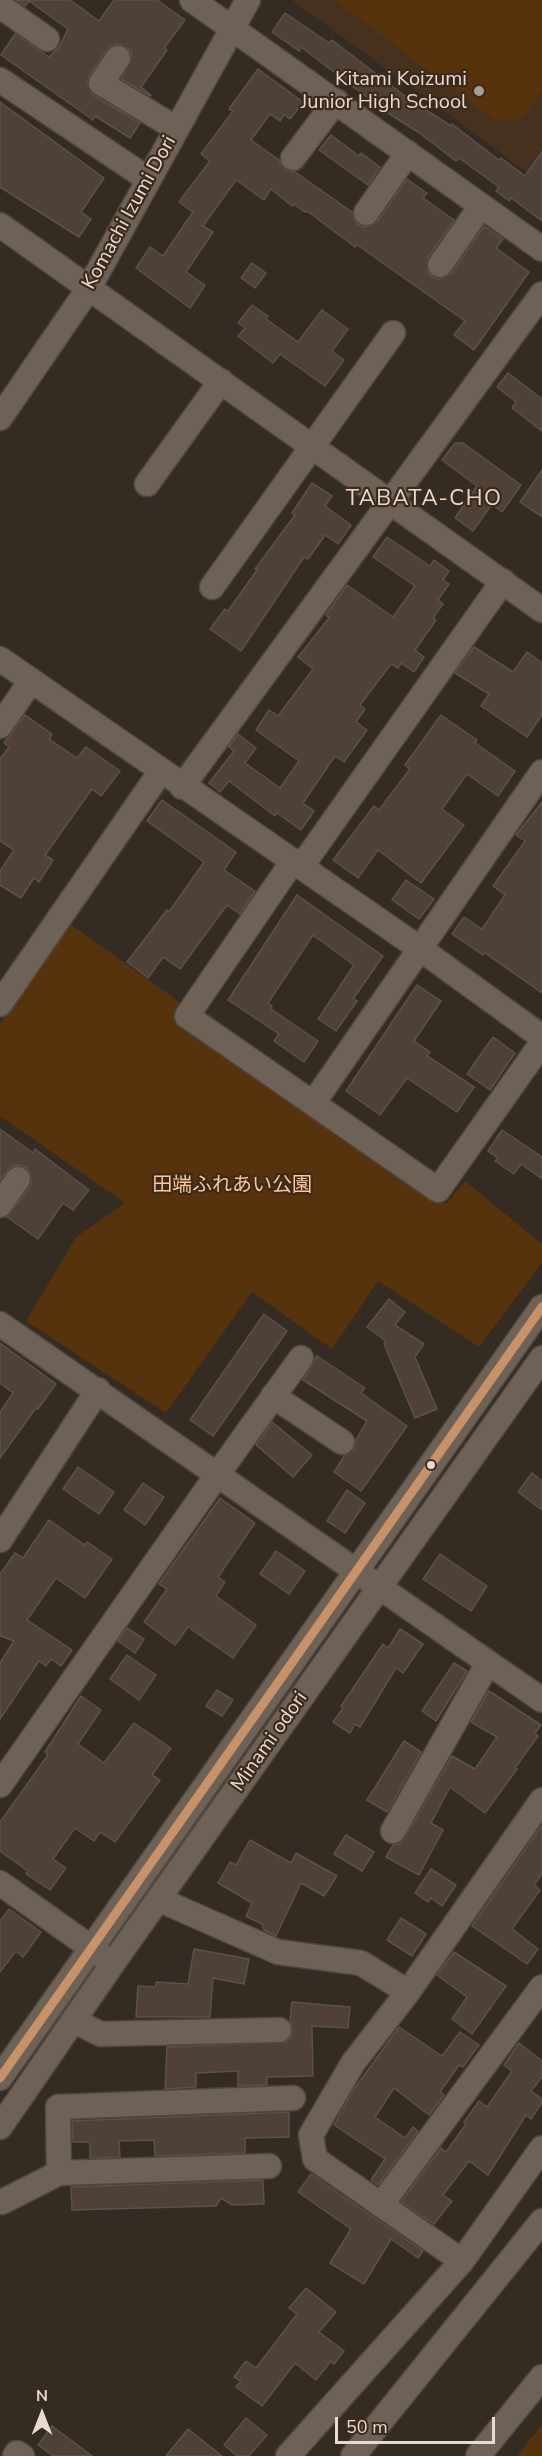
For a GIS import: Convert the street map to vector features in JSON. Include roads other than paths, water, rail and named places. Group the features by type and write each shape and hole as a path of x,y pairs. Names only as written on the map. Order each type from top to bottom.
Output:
{"street":[{"path":"192,0 542,249"},
{"name":"Komachi Izumi Dori","path":"0,418 89,288 248,0"},
{"path":"0,6 47,39"},
{"path":"118,58 101,83 177,129"},
{"path":"0,80 148,179"},
{"path":"293,158 336,101"},
{"path":"366,213 408,153"},
{"path":"440,264 481,206"},
{"path":"0,225 542,610"},
{"path":"182,787 542,294"},
{"path":"212,587 393,333"},
{"path":"147,484 221,381"},
{"path":"503,581 187,1016 438,1190 542,1043"},
{"path":"0,659 182,787 419,948 542,1037"},
{"path":"0,726 31,681"},
{"path":"0,1004 161,771"},
{"path":"314,1102 542,772"},
{"path":"0,1205 18,1179"},
{"name":"Minami odori","path":"0,2078 542,1307"},
{"path":"0,1324 542,1700"},
{"path":"0,1785 217,1474 301,1358"},
{"name":"Minami odori","path":"0,2127 113,1963 160,1900 542,1358"},
{"path":"0,1540 98,1390"},
{"path":"273,1396 342,1443"},
{"path":"393,1831 488,1663"},
{"path":"462,2261 315,2159 311,2135 353,2063 408,1992 542,1800"},
{"path":"0,1883 113,1963"},
{"path":"160,1900 278,1952 361,1963 408,1992"},
{"path":"381,2205 542,1988"},
{"path":"74,2021 101,2034 279,2030"},
{"path":"59,2173 58,2107 293,2098"},
{"path":"288,2456 462,2261 542,2148"},
{"path":"0,2201 59,2173 269,2166"},
{"path":"509,2195 542,2167"},
{"path":"353,2456 542,2221"},
{"path":"478,2456 542,2377"},
{"path":"15,2456 17,2452 22,2456"}],"place":[{"name":"Kitami Koizumi Junior High School","path":"479,91"}],"district":[{"name":"TABATA-CHO","path":"424,500"}],"park label":[{"name":"田端ふれあい公園","path":"232,1186"}]}
